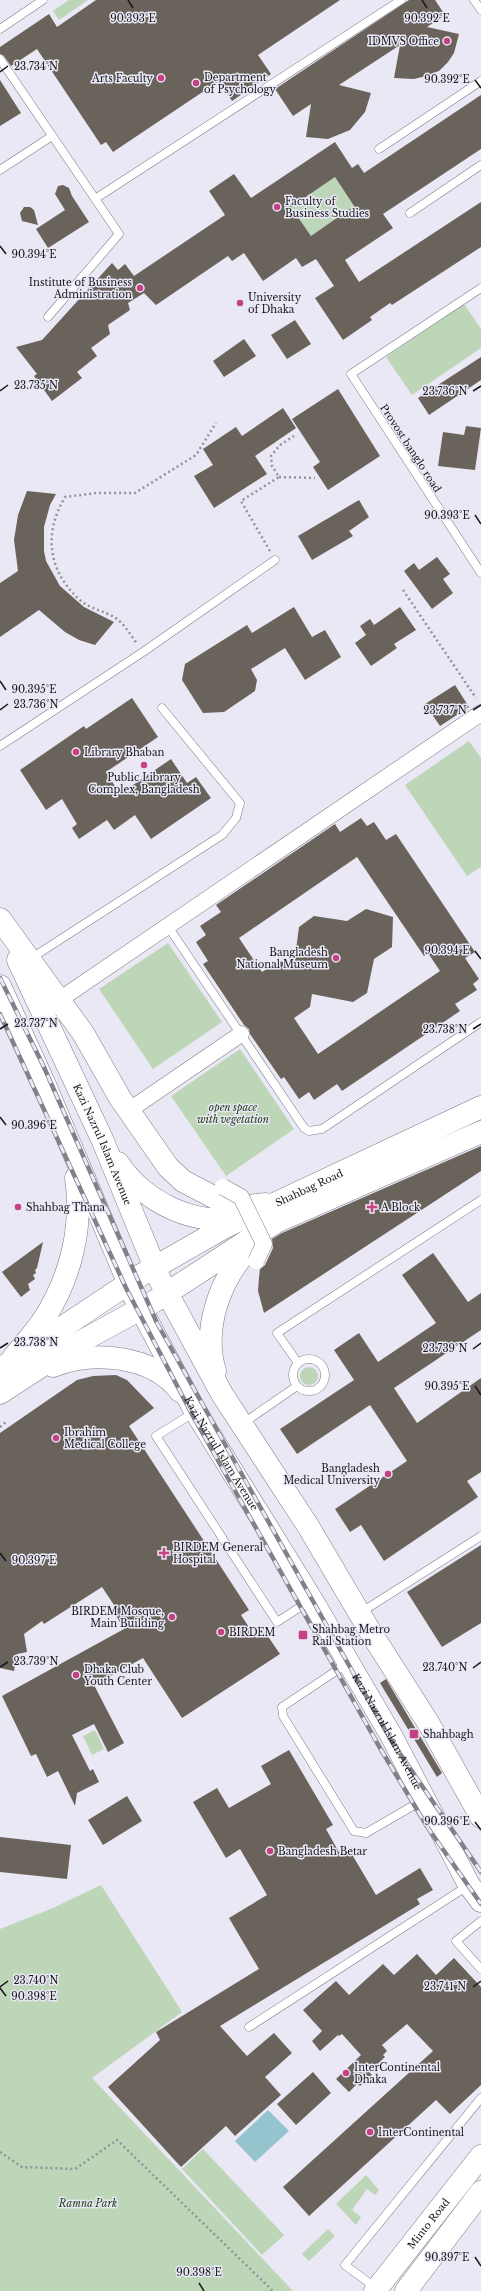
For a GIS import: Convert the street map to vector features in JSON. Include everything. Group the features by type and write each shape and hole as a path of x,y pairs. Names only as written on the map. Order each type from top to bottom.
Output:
{"main road":[{"path":"0,920 83,1033 128,1111 168,1167 183,1181 225,1203 273,1213"},
{"name":"Kazi Nazrul Islam Avenue","path":"0,920 102,1139 148,1288 195,1411 312,1600 426,1798 475,1893"},
{"name":"Kazi Nazrul Islam Avenue","path":"0,986 53,1104 73,1154 148,1288 222,1394 308,1526 359,1613 428,1724 481,1817"},
{"name":"Shahbag Road","path":"148,1288 273,1213 481,1108"},
{"name":"Shahbag Road","path":"148,1288 225,1227 273,1213 481,1132"},
{"path":"102,1139 124,1173 150,1196 178,1212 205,1220 273,1213"},
{"path":"0,1394 10,1370 44,1320 60,1288 72,1257 80,1200 73,1154"},
{"path":"222,1394 212,1359 210,1338 220,1292 233,1267 273,1213"},
{"path":"10,1370 69,1348 148,1288"},
{"path":"10,1370 81,1358 123,1360 145,1365 162,1375 175,1386 195,1411"},
{"name":"Minto Road","path":"376,2290 481,2156"},
{"path":"406,2291 481,2192"}],"street":[{"path":"59,1000 479,706"},
{"path":"128,1111 240,1034"},
{"path":"223,1187 241,1197 264,1244 256,1260"}],"lane":[{"path":"0,29 43,0"},
{"path":"95,199 401,0"},
{"path":"474,0 480,8"},
{"path":"0,59 119,234 48,317"},
{"path":"379,150 481,81"},
{"path":"0,170 52,136"},
{"path":"410,213 481,165"},
{"name":"Provost banglo road","path":"481,288 351,374 481,573"},
{"path":"0,746 143,652 275,560"},
{"path":"30,960 222,835 236,818 240,803 162,708"},
{"path":"167,925 304,1128 309,1131 315,1131 322,1128 481,1022"},
{"path":"298,1363 277,1333 481,1200"},
{"path":"308,1359 322,1365 325,1376 321,1386 317,1389 306,1391 297,1386 293,1377 295,1367 298,1363 308,1359"},
{"path":"241,1424 297,1386"},
{"path":"195,1411 156,1436 277,1622 312,1600"},
{"path":"359,1613 481,1536"},
{"path":"348,1662 282,1707 283,1716 354,1831 366,1833 426,1798"},
{"path":"249,2027 475,1893"},
{"path":"481,1921 456,1940 481,1969"},
{"path":"376,2290 345,2265 481,2098"}],"path":[{"path":"143,652 123,624 82,601 59,572 52,559 51,547 51,530 57,511 65,497 97,493 135,493 196,455 216,423"},
{"path":"279,477 272,466 271,456 280,445 294,436"},
{"path":"275,560 241,501 279,477 315,478"},
{"path":"403,590 479,706"},
{"path":"0,1427 6,1422"},
{"path":"0,2152 22,2167 75,2169 117,2140 273,2291"}],"green space":[{"path":"69,0 88,0 59,20 53,11"},
{"path":"335,177 354,206 311,236 291,207"},
{"path":"464,304 481,329 481,348 412,395 386,357"},
{"path":"469,741 481,758 481,867 467,876 405,785"},
{"path":"168,943 222,1022 153,1069 99,989"},
{"name":"open space with vegetation","path":"240,1049 294,1129 226,1176 171,1096"},
{"path":"309,1367 315,1370 318,1376 315,1382 309,1385 303,1382 300,1376 303,1370"},
{"path":"95,1730 104,1749 92,1755 83,1736"},
{"name":"Ramna Park","path":"101,1885 182,2012 92,2078 293,2291 0,2291 0,1929 53,1908"},
{"path":"203,2149 284,2235 262,2255 182,2169"},
{"path":"366,2175 379,2190 375,2195 367,2189 352,2210 361,2217 356,2225 336,2204"},
{"path":"328,2229 335,2236 309,2261 302,2254"}],"water":[{"path":"268,2110 289,2131 255,2162 235,2141"}],"building":[{"name":"Arts Faculty","path":"96,0 340,0 258,55 271,74 232,101 219,81 113,152 106,142 101,145 37,49 11,66 4,56 0,54 0,47 49,14 57,27"},
{"path":"409,0 435,0 445,15 427,27 459,34 454,53 448,62 439,71 426,76 414,79 394,78 400,45 339,85 371,93 365,112 350,130 328,139 306,137 311,104 293,116 275,89"},
{"path":"0,80 21,113 0,126"},
{"path":"481,95 481,149 383,214 393,228 345,260 359,282 481,202 481,247 392,305 390,303 370,317 372,320 343,340 315,298 334,286 316,259 302,267 296,258 263,281 244,253 232,261 228,256 156,305 144,293 128,303 130,310 108,325 110,334 91,348 97,356 77,372 82,378 52,401 34,376 37,374 16,347 42,340 112,263 118,270 125,264 134,276 225,215 209,191 234,174 251,198 335,142 352,168 358,164 364,173","holes":["335,177 354,206 311,236 291,207"]},
{"path":"63,185 69,188 72,196 89,222 48,248 36,229 65,210 55,194 58,186"},
{"path":"24,207 30,207 34,210 38,225 22,221 20,213"},
{"path":"295,320 311,344 287,359 271,335"},
{"path":"244,339 256,356 224,377 213,361"},
{"path":"481,357 481,380 429,415 418,398"},
{"path":"338,389 380,456 328,490 313,467 320,462 292,419"},
{"path":"283,408 296,428 255,456 267,474 214,508 194,476 213,465 203,449 236,427 242,436"},
{"path":"466,426 481,428 475,470 438,466 443,432 464,435"},
{"path":"27,491 56,494 50,505 44,527 44,551 46,561 60,586 84,607 114,622 95,645 79,640 65,632 39,610 0,637 0,583 18,571 14,540 18,515"},
{"path":"359,500 369,517 349,531 353,536 312,560 298,536"},
{"path":"437,557 450,574 443,579 453,593 432,609 404,571 414,563 419,570"},
{"path":"294,607 312,637 325,630 341,657 305,680 285,648 251,669 257,680 255,691 224,712 203,713 182,680 185,664 247,625 252,633"},
{"path":"400,607 416,630 394,644 397,648 371,666 355,643 366,635 360,626 370,619 374,625"},
{"path":"455,685 469,707 440,726 425,704"},
{"path":"132,698 158,737 106,772 120,794 171,759 187,783 196,777 211,798 151,839 135,815 114,830 107,820 79,839 72,828 77,824 62,799 46,810 20,770 84,726 86,729"},
{"name":"Bangladesh National Museum","path":"361,818 367,826 374,822 386,840 396,834 475,952 465,958 479,979 473,984 477,990 455,1004 460,1011 342,1091 337,1084 314,1100 309,1092 299,1099 284,1077 281,1079 250,1034 249,1029 244,1025 203,964 208,961 196,942 206,935 200,926 221,912 216,905 335,824 340,832","holes":["357,857 424,956 428,953 440,971 318,1054 294,1018 310,1007 312,994 353,1002 367,993 374,959 392,947 393,917 366,909 347,921 314,916 299,927 294,965 279,961 262,972 239,938"]},
{"path":"481,1146 481,1171 264,1313 258,1291 259,1277 260,1269 265,1265 273,1248 272,1239 282,1233"},
{"path":"43,1242 37,1268 35,1270 36,1273 33,1275 35,1279 28,1284 30,1290 21,1297 2,1272"},
{"path":"433,1253 468,1302 481,1293 481,1330 394,1388 417,1423 481,1378 481,1472 467,1481 478,1497 384,1561 361,1525 350,1532 335,1509 407,1461 370,1405 297,1454 280,1429 354,1380 334,1350 359,1333 378,1362 436,1323 402,1275"},
{"name":"BIRDEM General Hospital","path":"116,1375 127,1380 154,1408 129,1426 249,1610 241,1615 256,1638 265,1632 280,1654 182,1718 143,1658 94,1685 124,1743 108,1752 94,1724 72,1735 90,1771 93,1769 99,1782 77,1793 75,1806 58,1771 47,1777 36,1754 31,1756 2,1696 124,1629 113,1610 116,1608 102,1587 44,1624 42,1621 24,1634 27,1652 17,1654 14,1671 0,1668 0,1433 77,1380 93,1376"},
{"path":"481,1545 481,1623 442,1647 407,1592"},
{"path":"386,1679 442,1773 437,1777 380,1683"},
{"path":"289,1750 333,1825 326,1829 341,1856 350,1851 376,1895 420,1868 433,1890 417,1899 420,1904 220,2026 247,2056 274,2033 292,2053 265,2077 281,2095 235,2136 226,2126 181,2167 108,2087 160,2040 156,2032 259,1969 229,1918 267,1895 240,1849 226,1858 193,1802 217,1788 229,1808 271,1784 261,1766"},
{"path":"127,1796 142,1821 103,1845 88,1820"},
{"path":"0,1837 71,1845 67,1879 0,1872"},
{"path":"417,1954 436,1975 454,1958 481,1987 481,2085 450,2114 436,2100 309,2216 283,2187 433,2051 407,2024 382,2045 387,2051 383,2055 385,2057 369,2072 372,2075 360,2086 357,2084 349,2092 336,2079 361,2055 342,2034 339,2036 338,2035 320,2051 312,2041 322,2031 303,2010 336,1981 349,1995 383,1964 394,1975"},
{"path":"313,2072 331,2093 296,2125 277,2104"}],"railway":[{"path":"0,978 43,1065 157,1323 392,1742 481,1872"},
{"path":"0,1014 126,1288 194,1418 380,1748 428,1828 481,1904"}],"place":[{"name":"IDMVS Office","path":"447,41"},
{"name":"Arts Faculty","path":"161,78"},
{"name":"Department of Psychology","path":"196,83"},
{"name":"Faculty of Business Studies","path":"277,207"},
{"name":"Institute of Business Administration","path":"140,288"},
{"name":"University of Dhaka","path":"240,303"},
{"name":"Library Bhaban","path":"76,752"},
{"name":"Public Library Complex, Bangladesh","path":"144,765"},
{"name":"Bangladesh National Museum","path":"336,958"},
{"name":"Shahbag Thana","path":"18,1207"},
{"name":"A Block","path":"372,1207"},
{"name":"Ibrahim Medical College","path":"56,1438"},
{"name":"Bangladesh Medical University","path":"388,1474"},
{"name":"BIRDEM General Hospital","path":"164,1553"},
{"name":"BIRDEM Mosque, Main Building","path":"172,1617"},
{"name":"BIRDEM","path":"221,1632"},
{"name":"Shahbag Metro Rail Station","path":"303,1635"},
{"name":"Dhaka Club Youth Center","path":"76,1675"},
{"name":"Shahbagh","path":"414,1734"},
{"name":"Bangladesh Betar","path":"270,1851"},
{"name":"InterContinental Dhaka","path":"346,2073"},
{"name":"InterContinental","path":"370,2132"}]}
